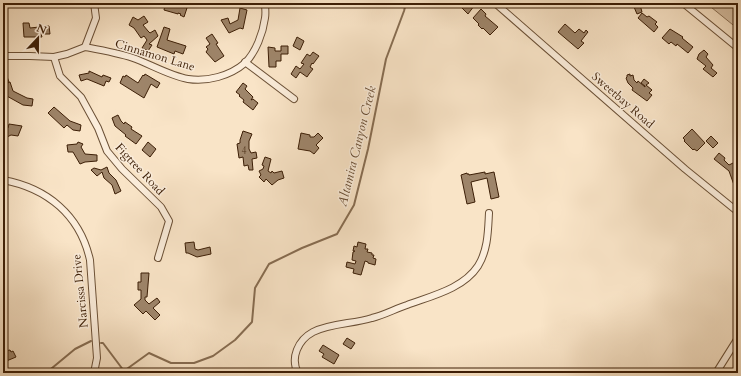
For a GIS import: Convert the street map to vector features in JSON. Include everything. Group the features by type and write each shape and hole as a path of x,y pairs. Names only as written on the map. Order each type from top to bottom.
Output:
{"street":[{"path":"3,56 54,57 85,47 96,18 94,3"},
{"name":"Cinnamon Lane","path":"85,47 132,58 187,79 200,80 216,78 232,72 245,62 254,49 266,17 265,3"},
{"name":"Sweetbay Road","path":"495,3 685,169 738,212"},
{"path":"683,3 738,48"},
{"name":"Figtree Road","path":"54,57 60,76 81,98 98,128 107,151 122,169 161,207 169,221 158,258"},
{"path":"245,62 294,100"},
{"name":"Narcissa Drive","path":"3,180 19,183 35,189 54,201 63,209 76,226 87,247 90,260 96,342 94,373"},
{"path":"298,373 294,360 298,347 305,338 313,332 331,326 372,318 450,288 467,278 478,266 486,248 489,213"},
{"path":"716,373 738,338"}],"shaded area":[{"path":"706,3 738,3 738,29"}],"building":[{"path":"161,3 159,7 154,4"},
{"path":"161,3 180,3 186,6 187,8 184,17 180,15 181,14 164,10 165,5"},
{"path":"457,3 471,3 474,6 468,14"},
{"path":"640,5 642,12 637,14 634,7"},
{"path":"240,8 247,10 243,29 240,28 229,33 221,20 228,18 230,24 238,20"},
{"path":"481,9 486,14 485,16 498,27 490,35 478,25 479,24 473,18"},
{"path":"642,13 657,22 655,24 658,27 654,32 638,18"},
{"path":"144,16 148,22 143,25 150,33 155,30 158,36 149,44 152,45 148,51 142,48 147,40 144,36 141,38 134,28 129,25 133,17 138,20"},
{"path":"23,23 29,23 30,28 49,26 50,34 41,34 42,37 24,37"},
{"path":"565,24 575,33 579,29 584,33 586,30 588,32 581,41 584,43 578,49 558,32"},
{"path":"164,27 170,29 167,40 186,46 183,54 175,51 174,54 157,47"},
{"path":"670,29 683,37 682,38 693,47 688,53 677,44 676,46 671,42 669,44 662,38"},
{"path":"212,34 218,43 216,44 224,56 215,62 206,52 208,49 206,47 210,44 206,38"},
{"path":"297,37 304,41 300,50 293,46"},
{"path":"281,46 288,46 288,54 281,54 281,61 276,61 276,67 269,67 268,47 275,48 275,51 281,51"},
{"path":"704,50 708,54 706,57 713,65 711,68 717,73 713,77 703,69 706,66 697,59 699,54"},
{"path":"313,52 319,56 313,64 312,63 310,67 313,69 307,77 300,72 296,78 291,74 296,66 300,69 304,64 301,63 307,54 310,56"},
{"path":"89,71 102,77 103,75 111,78 109,82 106,81 104,86 87,79 81,81 79,75 89,73"},
{"path":"6,74 9,82 3,85 3,75"},
{"path":"145,74 160,83 157,88 151,84 144,98 120,83 123,76 125,77 126,75 138,83"},
{"path":"630,74 630,76 633,75 634,80 637,83 638,81 645,87 641,83 644,79 649,83 646,85 652,90 649,93 652,95 647,101 632,90 633,88 628,83 626,78 627,75"},
{"path":"10,82 13,91 27,98 33,99 32,106 23,105 5,95 3,85"},
{"path":"243,83 247,86 245,89 253,97 251,100 253,99 258,103 253,110 243,102 244,100 236,92"},
{"path":"54,107 70,121 81,125 80,131 73,130 67,125 64,128 48,113"},
{"path":"118,115 124,124 125,122 132,127 131,129 142,136 136,144 115,126 112,118"},
{"path":"9,124 22,126 18,136 11,135 7,137 5,141 3,140 3,131 8,128"},
{"path":"692,129 705,143 697,151 694,149 693,150 683,138"},
{"path":"243,131 252,134 249,141 249,149 251,153 256,152 257,158 252,159 253,170 249,170 248,165 244,166 243,157 239,158 237,144 240,143"},
{"path":"301,133 314,137 318,133 323,138 316,145 319,148 314,154 310,151 298,149"},
{"path":"711,136 718,143 713,148 706,141"},
{"path":"78,142 83,144 81,147 85,154 97,155 97,161 80,164 73,152 68,152 67,145 77,144"},
{"path":"148,142 156,149 150,157 142,150"},
{"path":"719,153 725,158 724,160 729,165 733,163 736,166 738,173 736,173 738,184 734,185 729,171 714,159"},
{"path":"265,157 271,159 268,171 271,173 272,171 274,173 282,171 284,178 278,180 272,185 266,179 264,182 259,177 261,175 259,171 263,169 264,166 262,165"},
{"path":"107,167 109,173 116,180 121,191 115,194 112,185 104,178 102,172 97,176 91,170 94,168 101,170"},
{"path":"485,172 485,174 494,172 499,197 491,199 487,178 471,182 475,202 467,204 461,175 467,173 469,175"},
{"path":"194,242 195,249 198,250 210,247 211,254 197,257 186,253 185,243"},
{"path":"358,242 366,244 365,249 368,249 367,252 372,253 372,255 374,255 373,258 376,259 375,265 365,261 361,275 353,273 354,269 346,267 347,262 355,264 356,261 352,260 353,252 355,251 353,251 354,246 357,247"},
{"path":"141,273 149,273 147,297 145,297 145,300 149,304 157,298 160,302 153,308 160,315 155,320 146,311 143,314 134,305 141,299 141,290 138,290 138,282 141,282"},
{"path":"347,338 355,343 351,349 343,344"},
{"path":"323,345 339,355 334,364 322,357 324,354 319,351"},
{"path":"3,346 5,351 13,351 16,357 4,362"}],"waterway":[{"name":"Altamira Canyon Creek","path":"101,343 103,343 124,371 149,353 171,363 194,363 213,356 235,340 252,322 255,288 269,264 302,248 337,234 354,205 368,149 386,59 406,3"},
{"name":"Altamira Canyon Creek","path":"46,373 75,349 91,341"}]}
